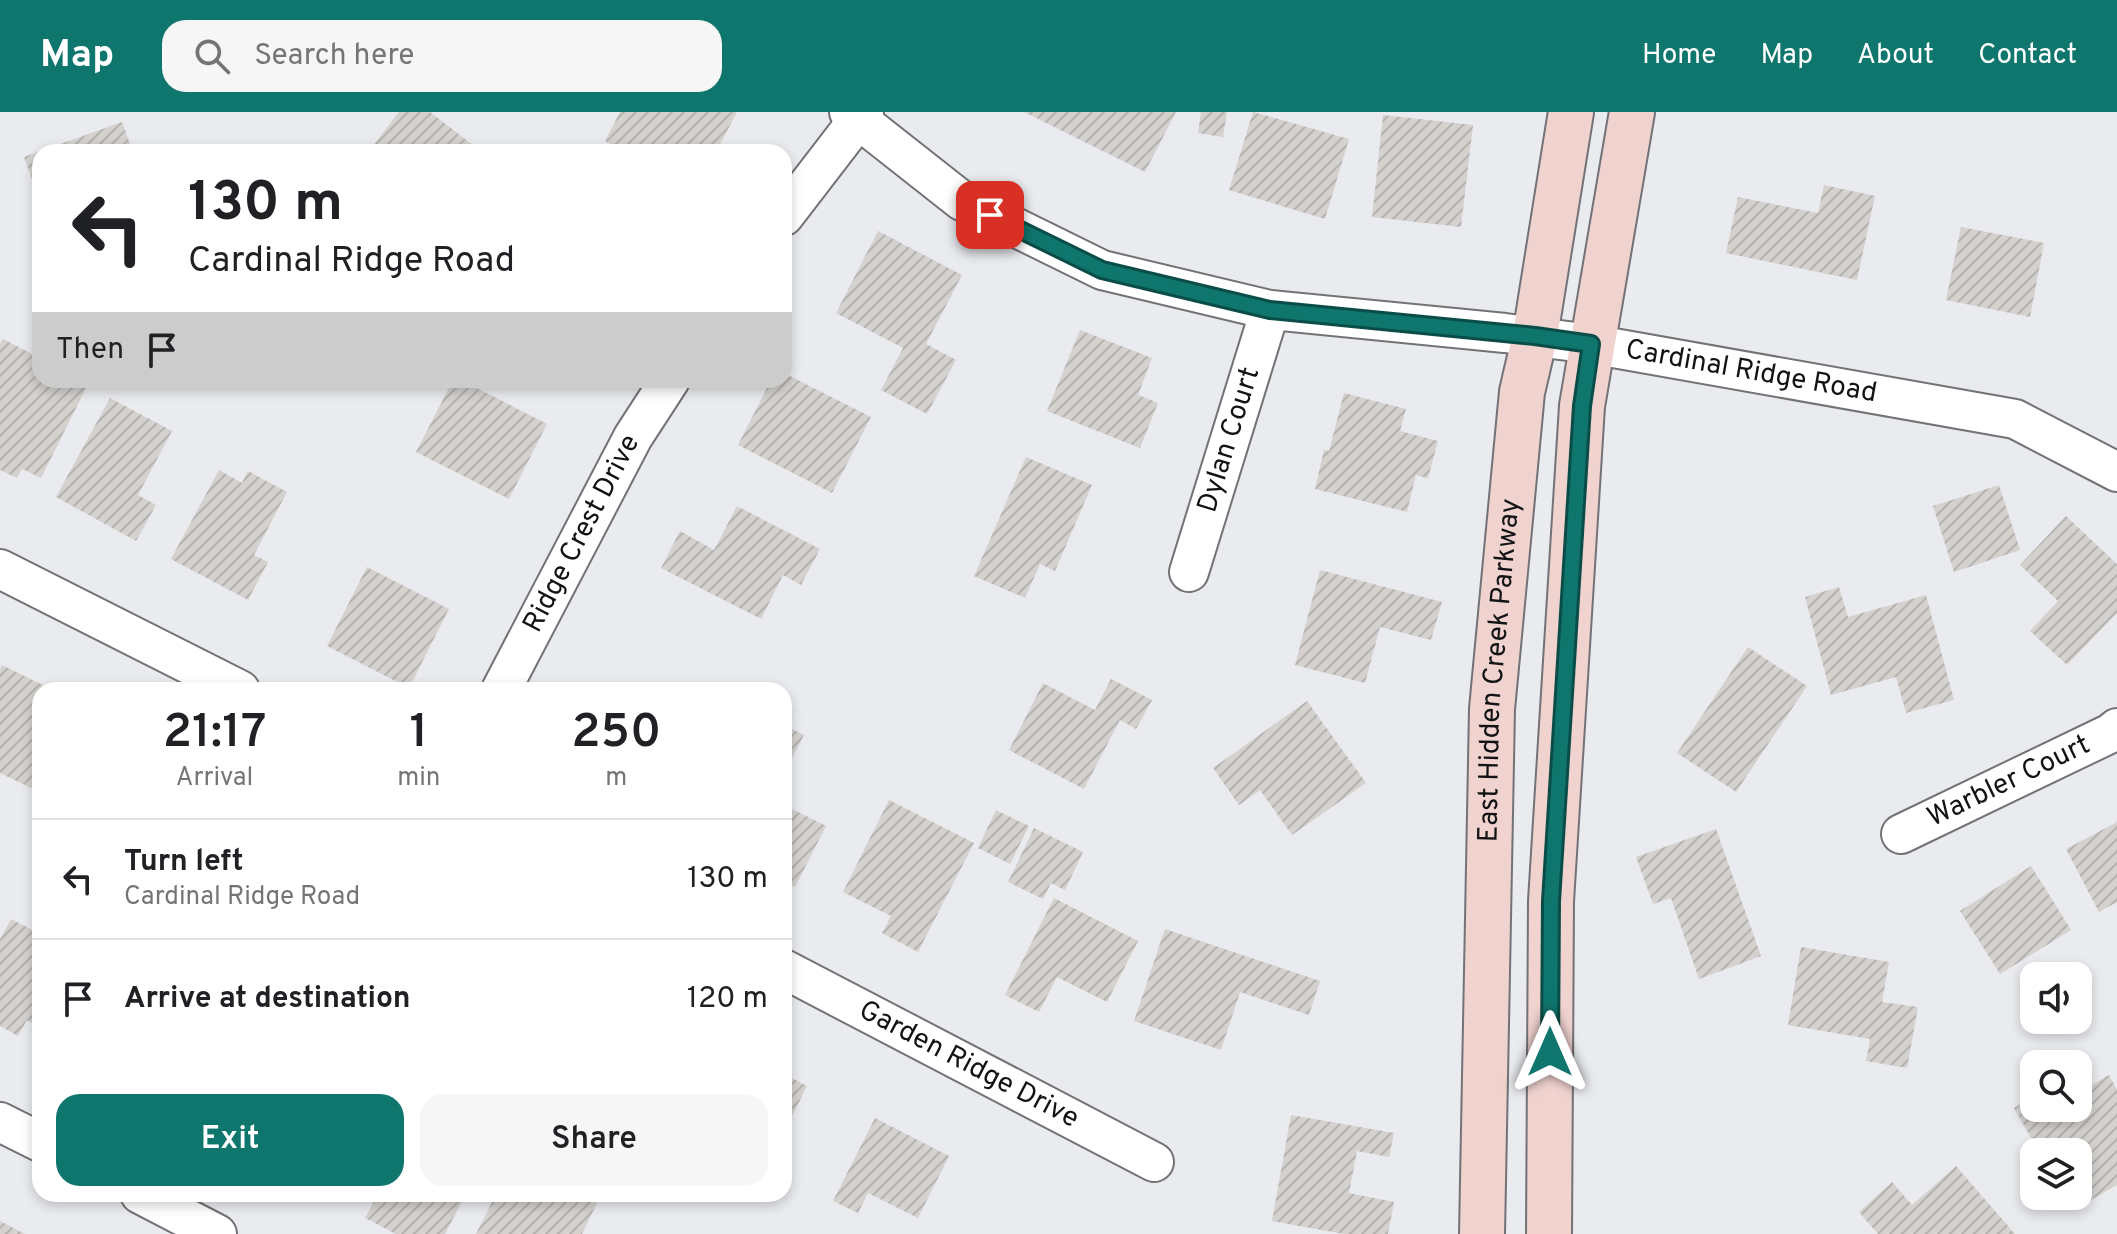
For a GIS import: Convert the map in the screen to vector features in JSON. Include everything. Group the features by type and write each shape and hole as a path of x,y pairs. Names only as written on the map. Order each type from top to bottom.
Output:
{"main road":[{"name":"East Hidden Creek Parkway","path":"1482,1234 1492,709 1522,392 1535,336 1571,112"},
{"path":"1549,1234 1551,901 1582,406 1632,112"}],"street":[{"name":"Cardinal Ridge Road","path":"856,115 962,201 1102,270 1270,310 1591,344 2015,419 2117,472"},
{"path":"792,205 856,115"},
{"name":"Dylan Court","path":"1189,572 1270,310"},
{"name":"Ridge Crest Drive","path":"505,682 633,437 665,388"},
{"path":"0,569 224,682"},
{"name":"Warbler Court","path":"1901,834 2117,728"},
{"name":"Garden Ridge Drive","path":"792,973 1154,1162"},
{"path":"0,1122 32,1138"},
{"path":"155,1202 217,1234"}],"building":[{"path":"399,112 430,112 472,144 374,144"},
{"path":"620,112 737,112 720,144 610,144 605,141"},
{"path":"1024,112 1176,112 1145,172"},
{"path":"1201,112 1227,112 1223,137 1198,133"},
{"path":"1253,112 1349,139 1325,219 1229,190"},
{"path":"1383,115 1473,125 1461,227 1372,217"},
{"path":"122,122 130,144 60,144"},
{"path":"32,154 32,179 24,157"},
{"path":"1824,185 1875,196 1857,280 1726,253 1738,197 1818,213"},
{"path":"1961,227 2044,243 2030,317 1946,300"},
{"path":"878,231 962,275 926,344 956,360 927,414 881,390 903,348 836,313"},
{"path":"1080,330 1152,358 1138,395 1158,403 1140,448 1047,411"},
{"path":"3,339 32,354 32,388 86,388 41,478 22,469 17,478 0,470 0,344"},
{"path":"792,377 871,417 832,493 738,445 767,388 792,388"},
{"path":"449,388 477,388 547,424 509,499 416,452"},
{"path":"1344,393 1406,409 1400,431 1438,441 1428,478 1416,475 1407,512 1315,489 1324,450 1329,451"},
{"path":"110,398 172,431 138,495 156,505 136,541 56,497"},
{"path":"1026,457 1092,485 1055,571 1040,564 1025,598 974,576"},
{"path":"219,470 242,483 248,471 287,492 254,555 268,562 248,600 171,559"},
{"path":"1999,485 2020,550 1954,572 1933,506"},
{"path":"737,506 820,549 801,585 783,575 761,619 661,568 680,531 714,550"},
{"path":"2066,516 2117,564 2117,613 2067,665 2030,631 2058,601 2020,565"},
{"path":"367,567 449,609 412,682 397,682 327,646"},
{"path":"1320,570 1442,602 1431,640 1380,627 1365,683 1295,665"},
{"path":"1839,587 1848,617 1926,595 1954,700 1906,713 1896,677 1831,695 1805,597"},
{"path":"1748,647 1807,686 1736,792 1677,753"},
{"path":"2,665 37,682 32,682 31,788 0,773"},
{"path":"1111,679 1152,700 1136,729 1120,720 1084,789 1009,750 1043,683 1095,710"},
{"path":"1307,701 1366,783 1292,835 1260,790 1239,805 1213,768"},
{"path":"792,729 804,735 792,758"},
{"path":"889,800 974,843 918,952 882,933 891,916 843,892"},
{"path":"792,809 826,826 795,887 792,886"},
{"path":"996,810 1029,826 1010,864 978,848"},
{"path":"2117,822 2117,902 2099,912 2066,849"},
{"path":"1034,828 1083,852 1065,890 1051,883 1043,899 1008,882"},
{"path":"1716,829 1761,956 1699,979 1671,898 1653,904 1636,857"},
{"path":"2031,866 2071,930 2000,974 1960,911"},
{"path":"1054,898 1138,941 1107,1002 1057,977 1039,1012 1005,995"},
{"path":"11,919 32,930 32,1023 27,1020 18,1036 0,1026 0,939"},
{"path":"1165,929 1320,981 1309,1015 1240,992 1221,1050 1134,1021"},
{"path":"1801,947 1889,962 1882,1002 1918,1007 1907,1068 1866,1061 1870,1039 1788,1025"},
{"path":"2109,1075 2117,1090 2117,1185 2092,1199 2092,1138 2031,1138 2022,1122 2092,1122 2092,1085"},
{"path":"792,1078 807,1086 792,1116"},
{"path":"2020,1104 2020,1119 2014,1108"},
{"path":"1291,1115 1394,1133 1389,1157 1357,1151 1349,1193 1394,1202 1388,1234 1344,1234 1272,1221"},
{"path":"875,1118 949,1156 918,1218 868,1193 858,1213 833,1201"},
{"path":"1956,1166 2015,1234 1878,1234 1859,1212 1892,1182 1912,1205"},
{"path":"374,1202 462,1202 445,1234 396,1234 365,1218"},
{"path":"492,1202 597,1203 582,1234 476,1234"},
{"path":"0,1221 25,1234 0,1234"}],"route":[{"path":"990,215 1102,270 1270,310 1591,344 1582,406 1551,901 1550,1052"}]}
